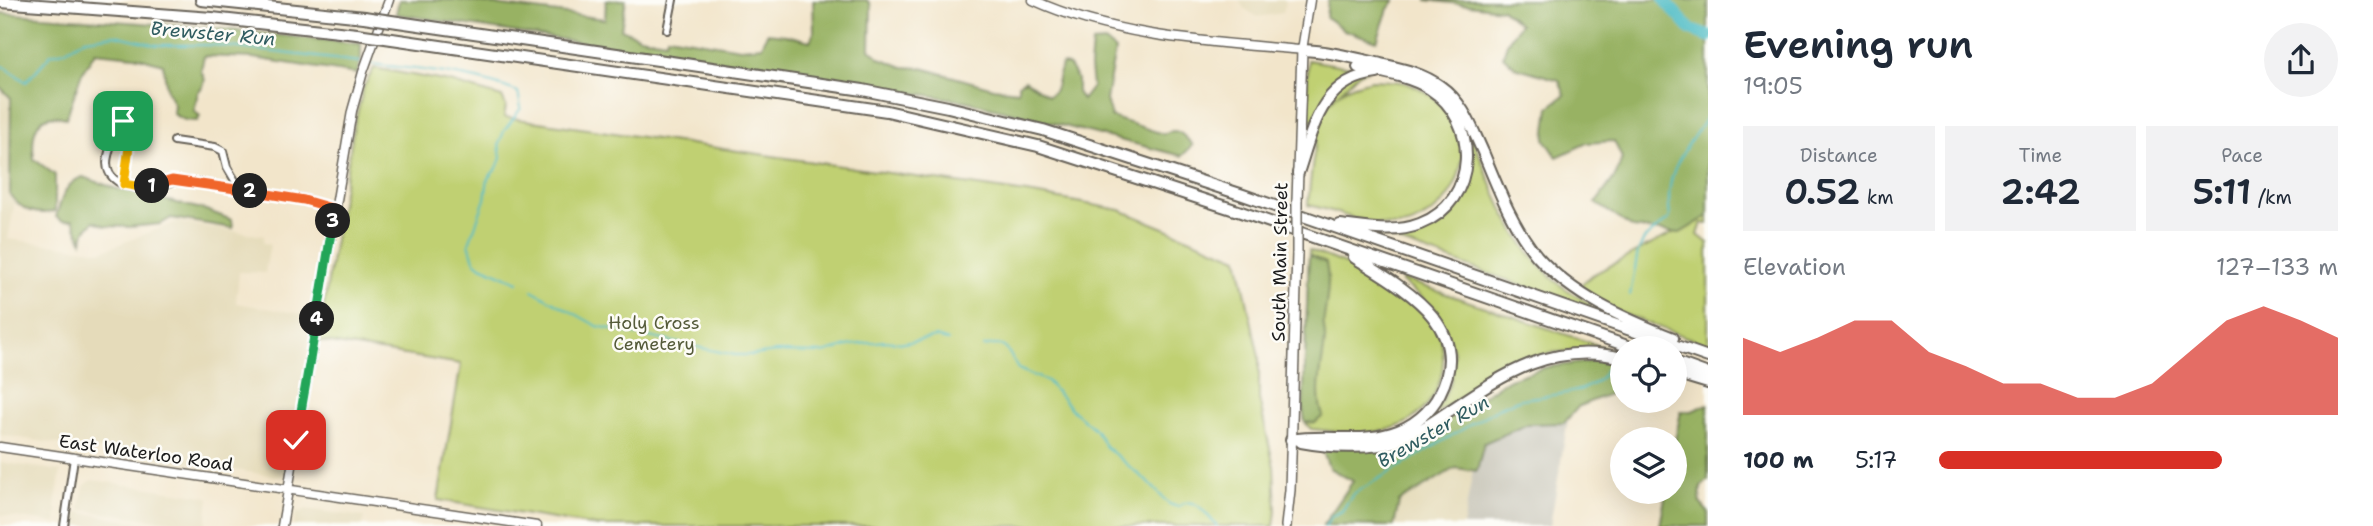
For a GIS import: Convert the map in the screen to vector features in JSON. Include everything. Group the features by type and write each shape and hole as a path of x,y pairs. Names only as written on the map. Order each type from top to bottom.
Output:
{"highway":[{"path":"201,0 364,17 836,86 929,103 1043,130 1206,183 1708,357"},
{"path":"0,2 212,18 357,34 887,111 1038,146 1238,211 1610,340"},
{"path":"1302,50 1321,58 1419,83 1438,94 1450,107 1460,123 1466,144 1467,163 1461,184 1436,216 1409,228 1388,229 1322,223"},
{"path":"1302,50 1332,53 1407,71 1439,85 1453,97 1465,114 1510,213 1529,245 1546,265 1579,292 1613,313 1708,352"},
{"path":"1298,173 1319,110 1324,103 1348,82 1378,72"},
{"path":"1292,440 1313,436 1380,436 1401,430 1430,409 1447,377 1447,346 1436,319 1412,294 1337,246"},
{"path":"1292,440 1369,446 1387,444 1407,437 1509,372 1534,361 1570,354 1610,355"},
{"path":"1687,366 1708,374"},
{"path":"1687,377 1708,383"}],"main road":[{"name":"South Main Street","path":"1286,526 1292,440 1302,50"}],"street":[{"path":"282,526 350,125 363,72 389,0"},
{"path":"667,30 673,0"},
{"path":"1033,0 1073,17 1131,30 1202,41 1302,50"},
{"name":"South Main Street","path":"1302,50 1310,0"},
{"path":"124,184 132,124 123,121 117,128 106,165 113,178 124,184 146,188 172,180 304,200 335,209"},
{"path":"174,141 215,147 223,151 227,167 241,189"},
{"name":"East Waterloo Road","path":"0,447 484,522 537,526"},
{"path":"64,526 74,458"}],"shaded area":[{"path":"1239,0 1286,0 1283,13 1257,17 1244,8"},
{"path":"0,87 11,98 9,184 10,195 15,201 8,239 102,251 176,222 264,236 263,243 270,244 265,273 239,272 236,303 313,316 290,459 287,472 282,477 0,435"},
{"path":"1568,419 1550,526 1463,526 1473,470 1477,471 1484,443 1528,424 1564,423"},
{"path":"0,462 61,471 55,505 56,523 0,515"},
{"path":"1455,468 1473,470 1463,526 1394,526 1399,502"},
{"path":"92,480 209,498 206,526 80,510 84,486"},
{"path":"306,509 364,517 362,526 294,526 296,514"},
{"path":"79,512 162,526 74,526 76,514"}],"green space":[{"path":"399,0 457,0 605,19 606,0 626,0 621,29 640,37 666,41 667,36 740,48 762,46 767,33 810,41 814,32 813,0 866,0 871,9 870,49 880,58 903,67 922,68 993,88 1018,91 1018,84 1025,80 1049,96 1055,90 1062,64 1068,65 1077,79 1077,92 1082,100 1092,87 1092,43 1105,42 1115,50 1106,100 1111,117 1163,134 1176,131 1193,145 1182,156 966,101 396,14"},
{"path":"1328,0 1395,0 1388,9 1377,41 1344,30 1326,17"},
{"path":"1426,0 1708,0 1708,216 1680,233 1633,228 1596,203 1616,175 1622,158 1614,141 1587,143 1557,157 1545,139 1549,107 1565,95 1559,80 1515,67 1503,56 1507,43 1520,24 1502,9"},
{"path":"0,13 212,28 361,44 361,59 357,74 253,58 204,56 201,71 205,80 198,92 194,111 200,116 197,121 193,121 181,119 173,113 174,105 167,90 163,64 135,56 95,52 82,73 66,118 48,117 41,120 37,126 33,141 34,159 55,175 55,211 42,213 24,208 10,195 11,98 0,87"},
{"path":"1308,60 1368,70 1360,72 1311,121 1307,120"},
{"name":"Holy Cross Cemetery","path":"374,68 450,82 502,97 506,106 504,117 1033,194 1120,210 1238,258 1259,357 1259,399 1274,467 1274,526 596,526 438,500 461,364 318,341 354,126 364,86"},
{"path":"1372,80 1402,82 1425,91 1450,114 1461,139 1461,166 1452,191 1434,211 1410,225 1370,223 1308,205 1315,149 1326,107 1346,89"},
{"path":"1472,136 1497,198 1518,237 1546,272 1566,289 1591,304 1590,309 1379,235 1380,232 1409,232 1422,228 1447,212 1465,189 1470,176 1472,162 1469,138"},
{"path":"83,177 120,190 153,193 160,199 206,210 232,220 233,228 171,218 161,224 129,227 106,226 94,221 85,231 82,241 73,220 63,221 56,217 68,187"},
{"path":"1708,216 1708,224 1702,223 1698,235 1708,243 1708,345 1615,311 1577,288 1592,275 1675,232 1680,233"},
{"path":"1309,250 1368,274 1397,290 1422,309 1434,325 1441,343 1443,362 1440,380 1421,412 1405,423 1377,432 1358,433 1311,429 1305,422 1303,410"},
{"path":"1309,255 1326,263 1328,277 1325,340 1319,388 1323,416 1315,423 1305,422 1303,410"},
{"path":"1402,279 1606,348 1603,351 1549,353 1515,364 1421,421 1441,403 1451,381 1454,352 1435,308 1402,282"},
{"path":"1597,361 1610,363 1610,394 1579,406 1564,423 1528,424 1484,443 1477,471 1455,468 1399,502 1394,526 1323,525 1353,481 1329,468 1323,451 1441,422 1509,379 1547,367"},
{"path":"1708,404 1708,480 1701,487 1700,503 1708,512 1708,526 1660,526 1664,504 1687,504 1687,427 1678,427 1681,413"}],"waterway":[{"path":"1664,0 1691,30 1708,36"},
{"name":"Brewster Run","path":"0,66 26,82 51,54 64,51 85,39 115,35 157,45 213,45 360,62"},
{"name":"Brewster Run","path":"372,64 465,76 518,92 521,108 504,131 499,144 501,158 488,178 485,199 469,243 474,260 481,266 518,282"},
{"name":"Brewster Run","path":"1630,295 1638,252 1644,239 1670,218 1670,187 1677,163 1708,115"},
{"name":"Brewster Run","path":"532,290 597,326 735,355 823,353 852,345 884,341 904,343 936,337 948,341"},
{"name":"Brewster Run","path":"983,347 1003,346 1018,369 1047,381 1073,411 1095,429 1105,446 1169,504 1178,507 1184,503 1195,504 1217,526"},
{"name":"Brewster Run","path":"1325,526 1332,516 1342,511 1353,494 1500,407 1521,399 1581,389 1592,385 1606,369"}],"route":[{"path":"123,121 132,124 124,184 146,188 172,180 185,181 304,200 335,209 296,440"}]}
